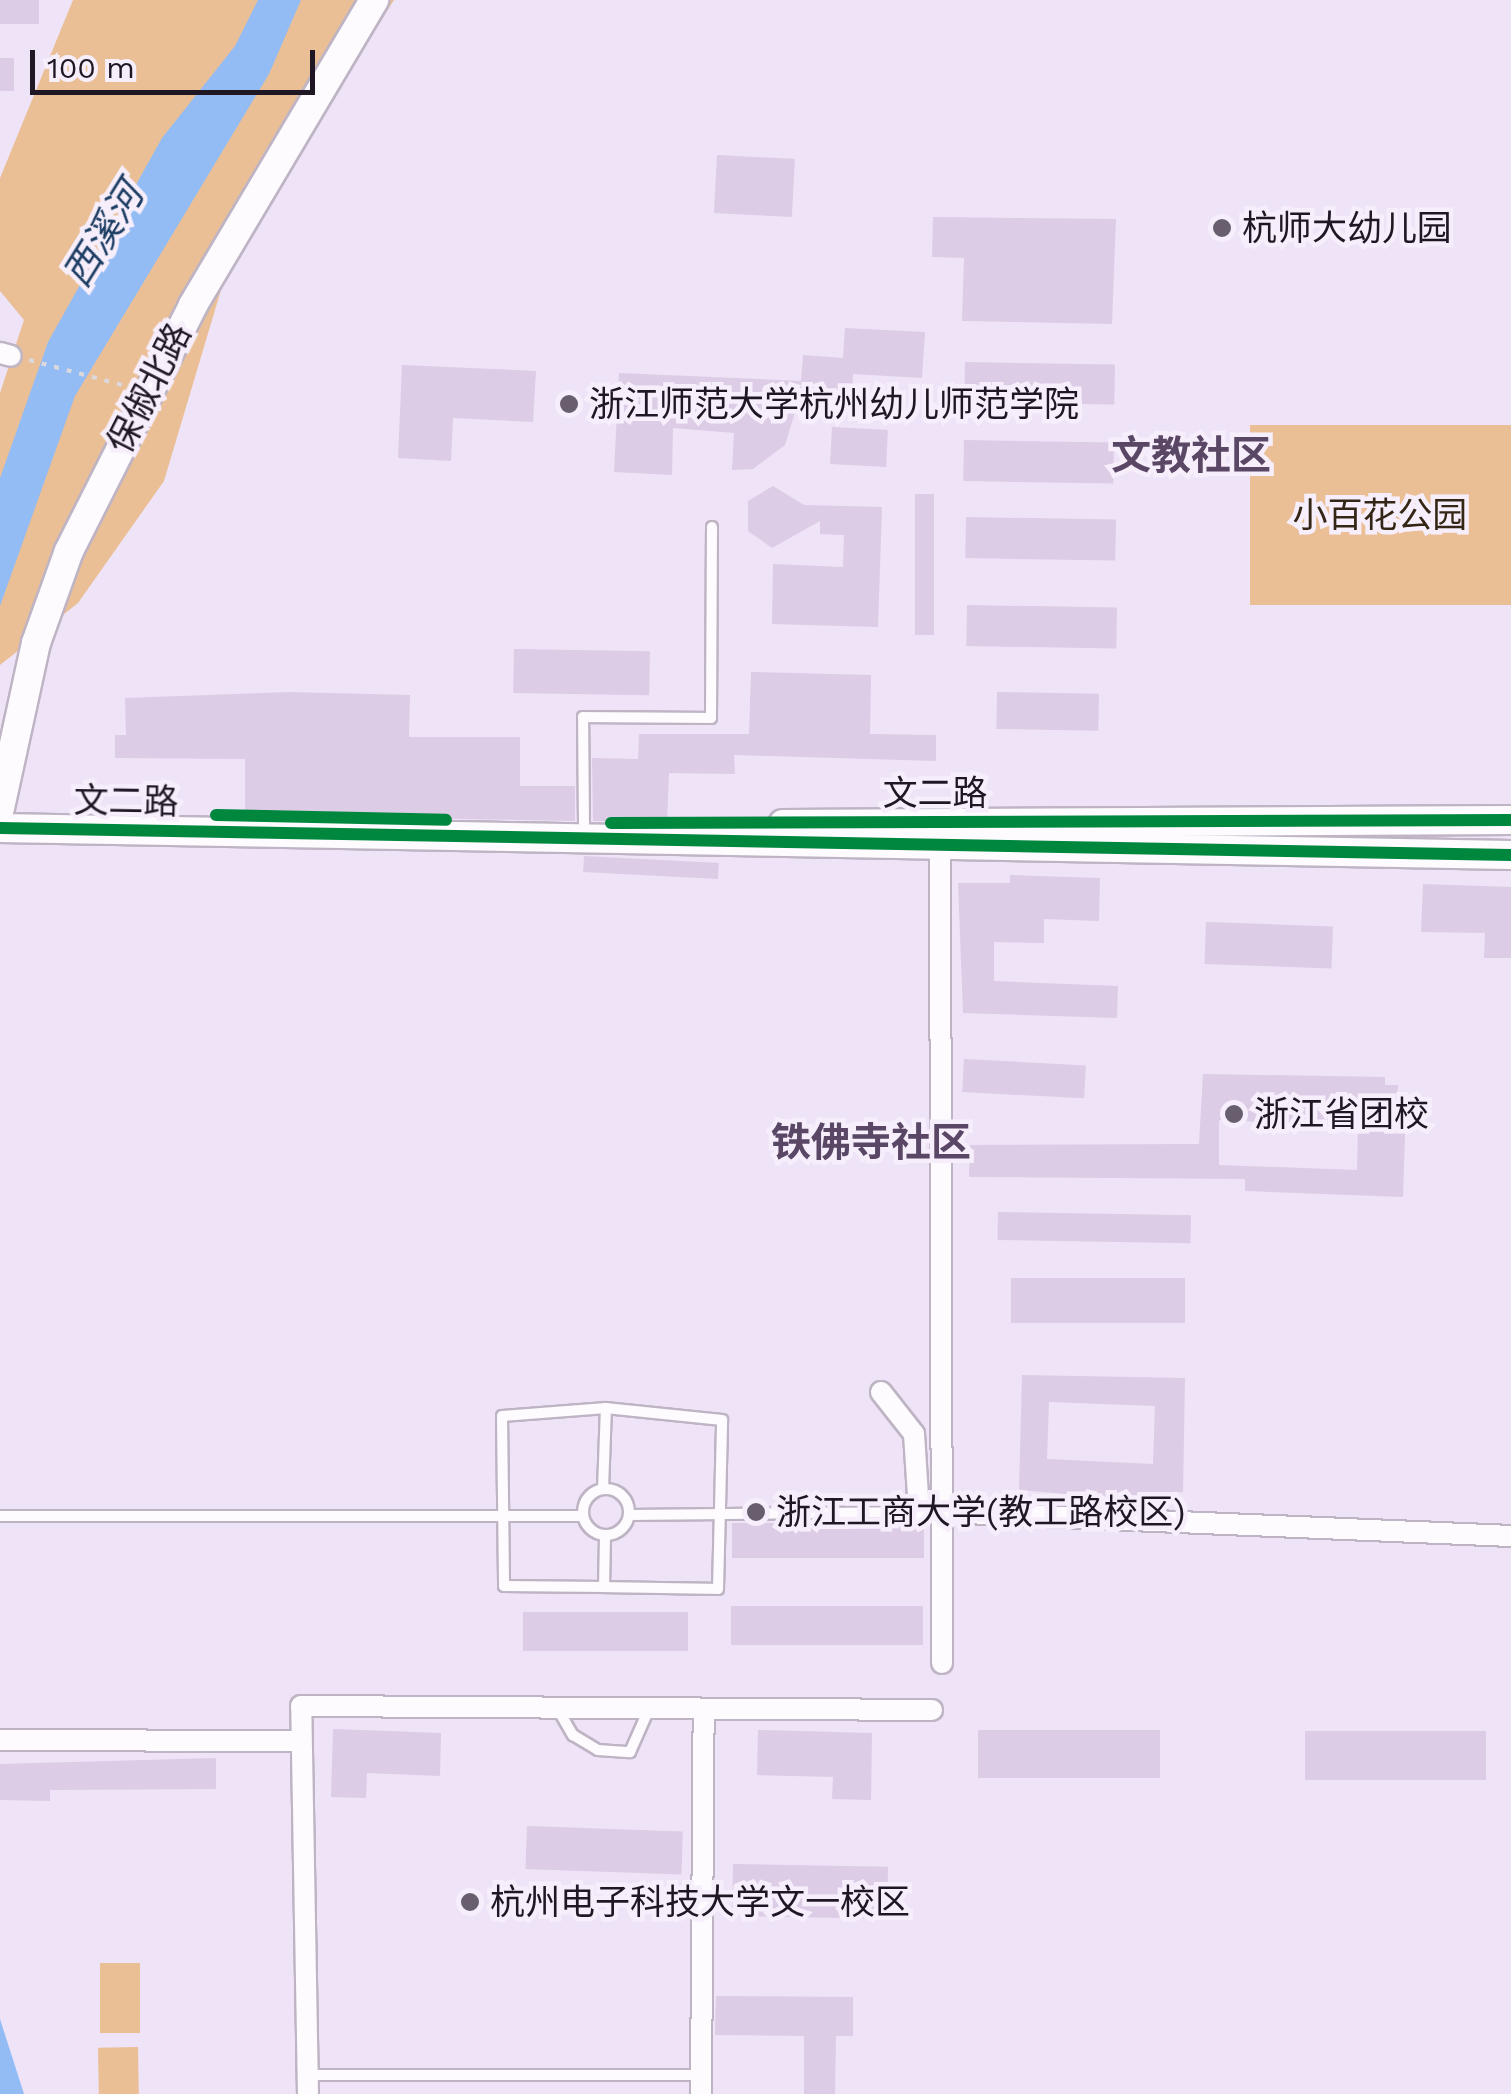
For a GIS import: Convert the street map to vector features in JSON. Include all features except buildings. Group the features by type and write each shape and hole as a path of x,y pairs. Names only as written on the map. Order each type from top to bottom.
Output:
{"main road":[{"name":"保俶北路","path":"0,810 36,643 68,550 145,392 374,0"},
{"name":"文二路","path":"0,810 584,822 1511,856"},
{"name":"文二路","path":"0,828 940,834 1511,820"}],"street":[{"path":"940,834 930,1512 942,1663"},
{"path":"881,1392 914,1434 930,1512"},
{"path":"930,1512 1511,1536"},
{"path":"308,2085 301,1706 932,1710"},
{"path":"701,2085 704,1709"},
{"path":"0,1740 302,1741"}],"lane":[{"path":"584,822 583,717 710,718 712,527"},
{"path":"603,1489 606,1408"},
{"path":"606,1408 722,1420 718,1589 504,1586 502,1416 606,1408"},
{"path":"603,1489 623,1496 630,1515 624,1528 605,1536 590,1530 583,1516 590,1496 603,1489"},
{"path":"630,1515 930,1512"},
{"path":"0,1516 583,1516"},
{"path":"604,1587 605,1536"},
{"path":"556,1705 574,1735 598,1750 630,1752 650,1709"},
{"path":"308,2085 701,2085"}],"path":[{"path":"5,354 91,374 145,392"}],"green space":[{"path":"73,0 394,0 232,253 164,481 78,603 0,665 0,393 24,320 0,291 0,178"},
{"name":"小百花公园","path":"1250,425 1511,425 1511,605 1250,605"},
{"path":"100,1963 140,1963 140,2033 100,2033"},
{"path":"138,2047 139,2094 99,2094 98,2048"}],"water":[{"path":"258,0 301,0 269,74 75,396 0,606 0,478 48,342 162,138 235,46"},
{"path":"0,2019 24,2094 0,2094"}],"cycle path":[{"path":"216,815 446,820"},
{"path":"611,823 1511,820"},
{"path":"0,828 1511,855"}],"place":[{"name":"杭师大幼儿园","path":"1222,228"},
{"name":"浙江师范大学杭州幼儿师范学院","path":"569,404"},
{"name":"浙江省团校","path":"1234,1114"},
{"name":"浙江工商大学(教工路校区)","path":"756,1512"},
{"name":"杭州电子科技大学文一校区","path":"470,1902"}],"district":[{"name":"文教社区","path":"1191,456"},
{"name":"铁佛寺社区","path":"871,1143"}],"water label":[{"name":"西溪河","path":"104,235"}]}
